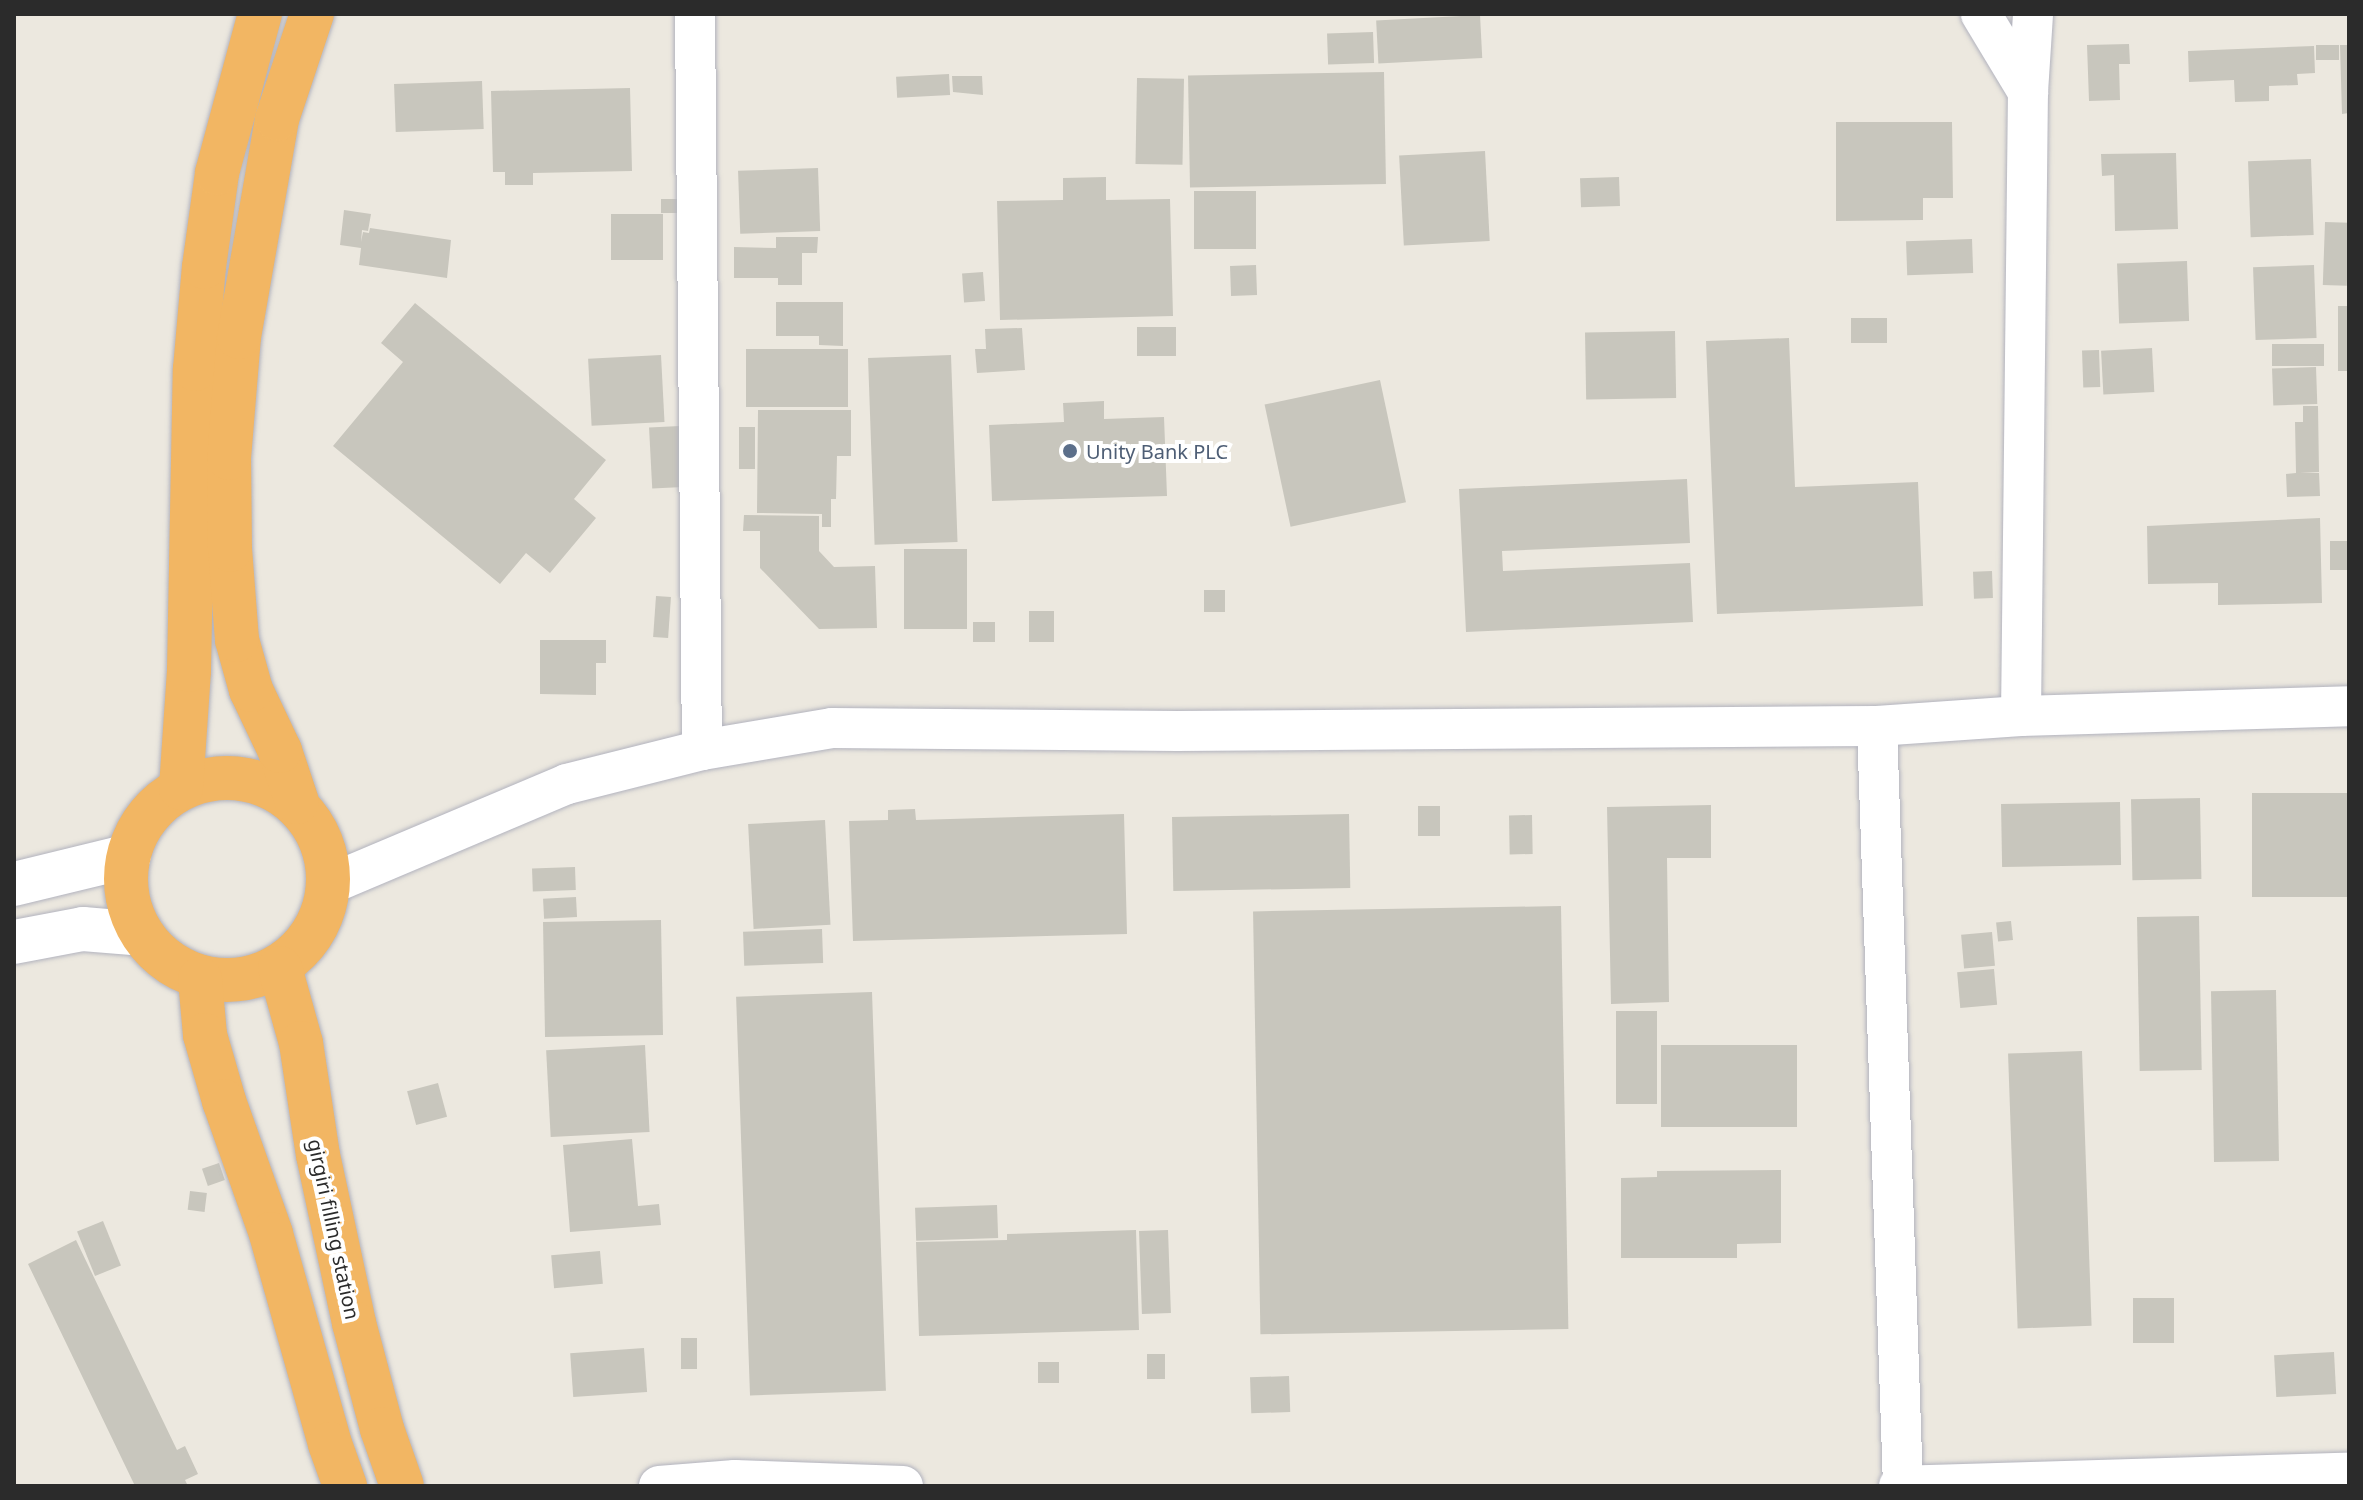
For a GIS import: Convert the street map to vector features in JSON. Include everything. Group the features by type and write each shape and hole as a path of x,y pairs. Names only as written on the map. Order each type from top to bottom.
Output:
{"highway":[{"path":"181,788 189,670 194,401 204,267 217,173 260,14"},
{"path":"297,802 271,786 241,778 210,778 181,788 154,808 138,830 129,856 128,896 142,934 168,964 200,979 241,982 280,968 309,940 328,885 326,855 315,826 297,802 280,751 251,690 237,640 230,550 229,458 239,337 277,119 312,14"},
{"name":"girgiri filling station","path":"280,968 301,1043 326,1195 350,1309 382,1429 402,1486"},
{"path":"200,979 205,1035 224,1101 271,1234 330,1444 345,1486"}],"main road":[{"path":"14,884 129,856"},
{"path":"14,942 83,929 142,934"}],"street":[{"path":"695,14 702,750"},
{"path":"1981,14 2028,92"},
{"path":"2021,716 2028,92 2033,14"},
{"path":"328,885 567,784 702,750 832,728 1193,731 1877,726 2021,716 2349,706"},
{"path":"1877,726 1901,1486 2349,1473"},
{"path":"659,1486 735,1480 903,1486"}],"building":[{"path":"1480,15 1482,58 1378,63 1376,20"},
{"path":"1373,32 1374,63 1328,65 1327,34"},
{"path":"2129,44 2130,64 2119,64 2120,100 2089,101 2087,45"},
{"path":"2316,45 2339,45 2339,60 2316,60"},
{"path":"2340,45 2349,45 2349,113 2342,114"},
{"path":"2314,46 2315,73 2297,74 2298,85 2269,86 2269,101 2235,102 2234,80 2189,82 2188,51"},
{"path":"1384,72 1386,184 1190,187 1188,75"},
{"path":"949,74 950,95 897,98 896,77"},
{"path":"952,76 982,76 983,95 953,92"},
{"path":"1137,78 1184,79 1182,165 1135,164"},
{"path":"482,81 484,129 396,132 394,84"},
{"path":"630,88 632,171 533,173 533,185 505,185 505,172 493,172 491,91"},
{"path":"1836,122 1952,122 1953,198 1923,198 1923,220 1836,221"},
{"path":"1485,151 1490,241 1404,245 1399,156"},
{"path":"2176,153 2178,229 2115,231 2114,175 2102,176 2101,154"},
{"path":"2311,159 2314,235 2251,237 2248,161"},
{"path":"818,168 820,231 740,234 738,171"},
{"path":"1106,177 1106,200 1170,199 1173,316 1000,320 997,201 1063,200 1063,178"},
{"path":"1619,177 1620,206 1581,207 1580,178"},
{"path":"1194,191 1256,191 1256,249 1194,249"},
{"path":"661,199 677,199 677,213 661,213"},
{"path":"344,210 371,214 368,231 362,230 361,242 363,232 369,233 370,228 451,240 447,278 359,265 361,248 340,245"},
{"path":"611,214 663,214 663,260 611,260"},
{"path":"2325,222 2349,223 2347,286 2323,285"},
{"path":"776,237 818,237 817,253 802,253 802,285 778,285 778,278 734,278 734,247 776,248"},
{"path":"1972,239 1973,273 1907,275 1906,241"},
{"path":"2187,261 2189,321 2119,323 2117,263"},
{"path":"1256,265 1257,295 1231,296 1230,266"},
{"path":"2314,265 2317,338 2256,340 2253,267"},
{"path":"983,272 985,301 964,302 962,273"},
{"path":"776,302 843,302 843,346 819,345 819,336 776,336"},
{"path":"415,303 606,460 574,499 596,518 550,573 526,553 500,584 333,446 403,362 381,343"},
{"path":"2338,306 2349,306 2349,371 2338,371"},
{"path":"1851,318 1887,318 1887,343 1851,343"},
{"path":"1137,327 1176,327 1176,356 1137,356"},
{"path":"1022,328 1025,370 977,373 975,349 986,349 985,329"},
{"path":"1675,331 1676,398 1586,400 1585,333"},
{"path":"1789,338 1795,487 1918,482 1923,606 1717,614 1706,341"},
{"path":"2272,344 2324,344 2324,366 2272,366"},
{"path":"2152,348 2154,392 2103,395 2101,351"},
{"path":"746,349 848,349 848,407 746,407"},
{"path":"2099,350 2100,387 2083,388 2082,351"},
{"path":"661,355 665,422 592,426 588,359"},
{"path":"951,355 958,542 875,545 868,358"},
{"path":"2316,367 2317,404 2273,406 2272,369"},
{"path":"1380,380 1406,502 1291,527 1265,405"},
{"path":"1104,401 1104,419 1164,417 1167,496 992,501 989,425 1064,422 1063,403"},
{"path":"2303,406 2318,406 2319,472 2300,473 2319,473 2320,496 2287,497 2286,474 2296,473 2295,422 2303,422"},
{"path":"758,410 851,410 851,456 837,456 836,499 831,499 831,527 822,527 822,514 757,513"},
{"path":"680,426 683,487 652,489 649,428"},
{"path":"739,427 755,427 755,469 739,469"},
{"path":"1687,479 1690,543 1502,551 1503,571 1690,563 1693,622 1466,632 1459,489"},
{"path":"744,515 819,516 819,551 834,567 875,566 877,628 819,629 760,568 760,531 743,531"},
{"path":"2320,518 2322,603 2218,605 2218,583 2148,584 2147,526"},
{"path":"2330,541 2349,541 2349,570 2330,570"},
{"path":"904,549 967,549 967,629 904,629"},
{"path":"1992,571 1993,598 1974,599 1973,572"},
{"path":"1204,590 1225,590 1225,612 1204,612"},
{"path":"656,596 671,597 668,638 653,637"},
{"path":"1029,611 1054,611 1054,642 1029,642"},
{"path":"973,622 995,622 995,642 973,642"},
{"path":"540,640 606,640 606,663 596,663 596,695 540,694"},
{"path":"2252,793 2349,793 2349,897 2252,897"},
{"path":"2200,798 2201,879 2132,880 2131,799"},
{"path":"2120,802 2121,865 2002,867 2001,804"},
{"path":"1711,805 1711,858 1667,858 1669,1002 1611,1004 1607,807"},
{"path":"1418,806 1440,806 1440,836 1418,836"},
{"path":"915,809 916,820 1124,814 1127,934 853,941 849,821 888,820 888,810"},
{"path":"1349,814 1350,888 1173,891 1172,817"},
{"path":"1509,815 1532,815 1533,854 1510,854"},
{"path":"825,820 830,925 754,929 748,824"},
{"path":"575,867 576,890 533,891 532,869"},
{"path":"576,897 577,917 544,919 543,899"},
{"path":"1561,906 1568,1329 1260,1334 1253,911"},
{"path":"2199,916 2202,1070 2140,1071 2137,917"},
{"path":"661,920 663,1035 545,1037 543,922"},
{"path":"2011,921 2013,940 1998,941 1996,923"},
{"path":"822,929 823,963 744,966 743,932"},
{"path":"1992,932 1995,966 1964,969 1961,935"},
{"path":"1994,969 1997,1005 1960,1008 1957,972"},
{"path":"2276,990 2279,1161 2214,1162 2211,991"},
{"path":"872,992 886,1391 750,1396 736,997"},
{"path":"1616,1011 1657,1011 1657,1104 1616,1104"},
{"path":"645,1045 650,1132 551,1137 546,1050"},
{"path":"1661,1045 1797,1045 1797,1127 1661,1127"},
{"path":"2082,1051 2092,1326 2018,1328 2008,1054"},
{"path":"438,1083 447,1117 416,1125 407,1091"},
{"path":"632,1139 638,1206 659,1204 661,1225 570,1232 563,1145"},
{"path":"219,1163 225,1180 208,1186 202,1169"},
{"path":"1781,1170 1781,1243 1737,1244 1737,1258 1621,1258 1621,1178 1657,1177 1657,1171"},
{"path":"190,1191 207,1193 205,1212 188,1210"},
{"path":"997,1205 998,1238 916,1241 915,1208"},
{"path":"103,1221 121,1266 95,1276 77,1231"},
{"path":"1136,1230 1139,1330 919,1336 916,1242 1007,1240 1007,1234"},
{"path":"1168,1230 1171,1313 1142,1314 1139,1231"},
{"path":"76,1240 177,1450 185,1446 198,1474 185,1480 188,1486 135,1486 28,1264"},
{"path":"600,1251 603,1284 554,1288 551,1255"},
{"path":"2133,1298 2174,1298 2174,1343 2133,1343"},
{"path":"681,1338 697,1338 697,1369 681,1369"},
{"path":"644,1348 647,1392 573,1397 570,1353"},
{"path":"2334,1352 2336,1394 2276,1397 2274,1355"},
{"path":"1147,1354 1165,1354 1165,1379 1147,1379"},
{"path":"1038,1362 1059,1362 1059,1383 1038,1383"},
{"path":"1289,1376 1290,1412 1251,1413 1250,1377"}],"place":[{"name":"Unity Bank PLC","path":"1070,451"}]}
